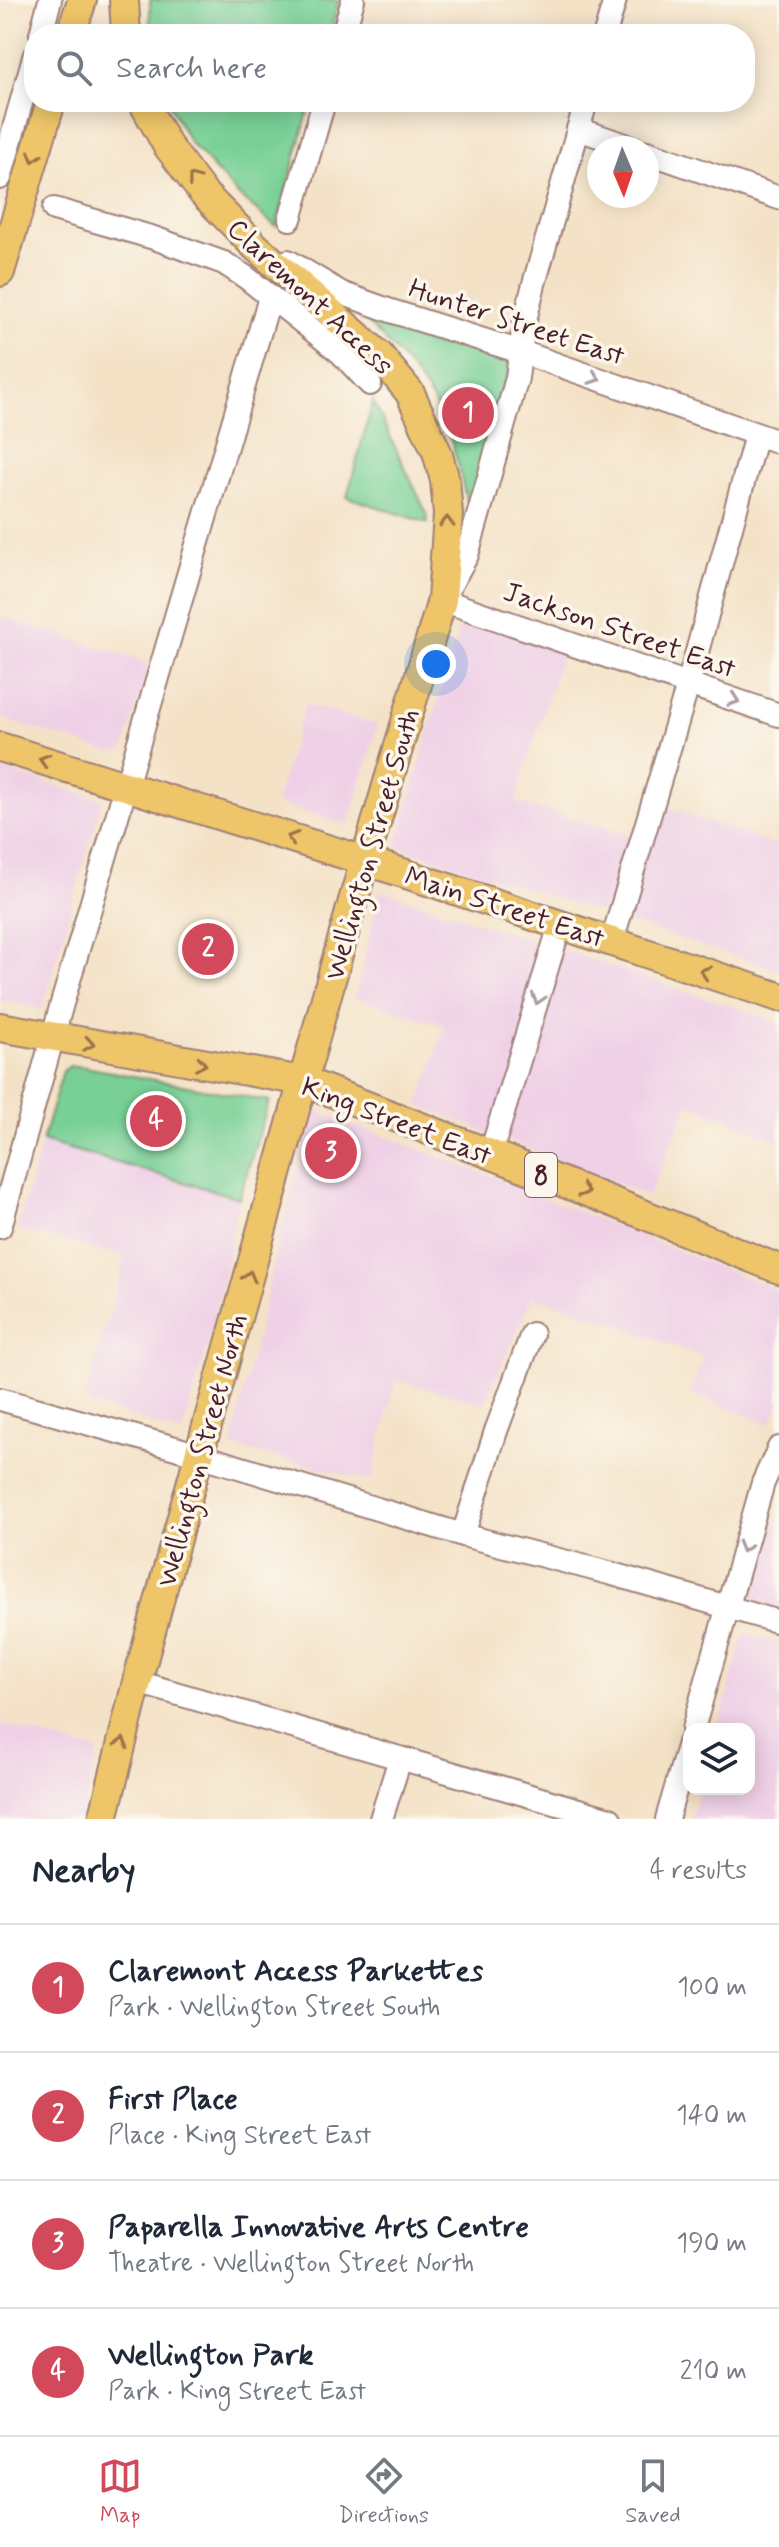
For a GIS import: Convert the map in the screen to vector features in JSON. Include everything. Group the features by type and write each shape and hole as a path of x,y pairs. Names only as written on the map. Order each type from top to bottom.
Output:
{"main road":[{"path":"74,24 82,0"},
{"path":"124,0 125,24"},
{"path":"0,272 48,112"},
{"name":"Claremont Access","path":"149,112 167,145 203,193 246,236 366,343 410,393 437,452 445,480 448,514 442,600"},
{"name":"Wellington Street South","path":"303,1081 442,600"},
{"name":"Main Street East","path":"0,747 127,785 779,997"},
{"name":"King Street East","path":"0,1027 303,1081 779,1269"},
{"name":"Wellington Street North","path":"103,1819 137,1682 303,1081"}],"street":[{"path":"44,24 50,0"},
{"path":"346,24 353,0"},
{"path":"608,24 615,0"},
{"path":"0,178 24,93"},
{"path":"290,219 321,112"},
{"name":"Wellington Street South","path":"442,600 467,555 517,378 528,307 583,112"},
{"path":"578,129 599,136"},
{"path":"659,156 779,198"},
{"path":"54,209 224,263 341,353 370,384"},
{"name":"Hunter Street East","path":"246,236 341,293 779,442"},
{"path":"0,1227 52,1037 270,297"},
{"path":"612,941 688,685 756,435"},
{"name":"Jackson Street East","path":"442,600 779,715"},
{"path":"490,1156 560,925"},
{"path":"463,1535 496,1431 532,1334"},
{"path":"0,1399 463,1535 779,1622"},
{"path":"695,1723 763,1483 779,1448"},
{"path":"137,1682 610,1819"},
{"path":"381,1819 400,1759"},
{"path":"667,1819 683,1764"}],"shaded area":[{"path":"0,616 149,663 124,750 112,753 0,718"},
{"path":"461,620 564,647 515,802 652,841 666,807 779,846 779,971 396,846"},
{"path":"305,704 378,725 348,825 275,803"},
{"path":"0,768 102,800 42,1009 0,1001"},
{"path":"380,890 779,1022 779,1141 689,1104 649,1196 419,1105 445,1026 355,998"},
{"path":"315,1110 779,1291 779,1407 770,1424 690,1394 703,1357 569,1307 532,1297 485,1404 396,1380 371,1481 231,1446 289,1199"},
{"path":"42,1141 239,1198 215,1318 182,1434 84,1401 125,1257 17,1229"},
{"path":"779,1511 779,1607 757,1601 753,1595"},
{"path":"745,1633 779,1643 779,1819 691,1819 698,1795 755,1795 755,1723 719,1723"},
{"path":"0,1724 99,1751 81,1819 0,1819"}],"green space":[{"path":"150,0 339,0 333,24 150,24"},
{"path":"173,112 308,112 276,227 239,196 190,143"},
{"path":"371,315 395,327 503,357 508,362 509,370 472,502 467,502 452,443 438,410 411,370 367,322 366,318"},
{"path":"373,401 427,514 428,523 347,497"},
{"path":"70,1066 269,1101 239,1198 42,1141 63,1071"}],"place":[{"name":"Claremont Access Parkettes","path":"468,413"},
{"name":"First Place","path":"208,949"},
{"name":"Wellington Park","path":"156,1121"},
{"name":"Paparella Innovative Arts Centre","path":"331,1153"}]}
